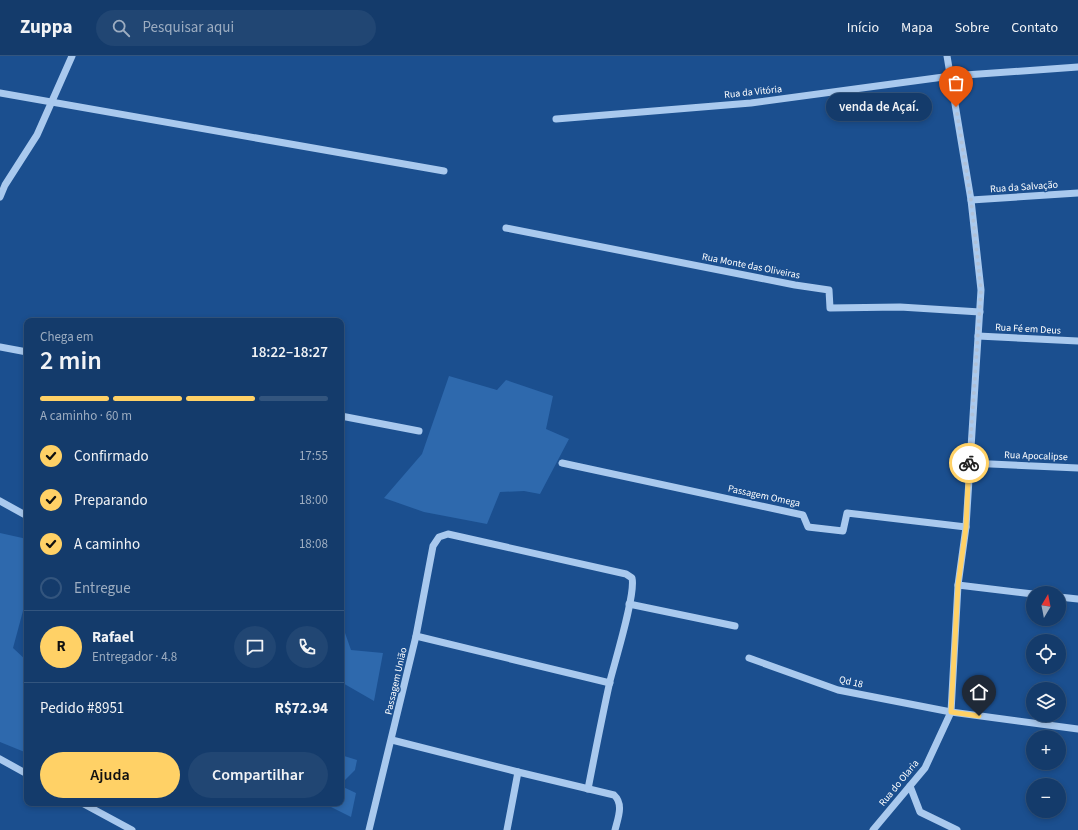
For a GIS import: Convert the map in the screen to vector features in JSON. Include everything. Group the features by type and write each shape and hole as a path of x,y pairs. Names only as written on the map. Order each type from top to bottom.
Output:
{"street":[{"path":"0,197 5,185 37,135 53,102 72,56"},
{"name":"Rua do Olaria","path":"873,830 925,768 951,712 958,585 966,527 981,290 971,200 951,76 946,56"},
{"name":"Rua da Vitória","path":"556,120 751,103 951,76 1078,67"},
{"path":"0,93 444,171"},
{"name":"Rua da Salvação","path":"971,200 1078,193"},
{"name":"Rua Monte das Oliveiras","path":"506,228 795,285 829,290 830,308 900,307 980,312"},
{"name":"Rua Fé em Deus","path":"978,336 1078,341"},
{"path":"0,347 24,351"},
{"path":"344,417 419,431"},
{"name":"Passagem Omega","path":"562,463 803,515 808,527 843,531 847,513 966,527"},
{"name":"Rua Apocalipse","path":"969,463 1078,468"},
{"path":"0,501 24,514"},
{"name":"Passagem União","path":"369,830 416,636 434,546 439,537 448,534 626,574 632,578 633,584 629,604"},
{"path":"958,585 1026,593"},
{"path":"1066,598 1078,599"},
{"path":"588,789 610,683 629,604 735,626"},
{"path":"416,636 610,683"},
{"name":"Qd 18","path":"749,658 838,690 951,712 1078,729"},
{"path":"392,740 614,795 618,798 620,805 615,830"},
{"path":"0,759 24,772"},
{"path":"507,830 518,772"},
{"path":"910,786 920,812 957,830"},
{"path":"88,806 132,830"}],"shaded area":[{"path":"449,376 497,390 506,380 553,396 546,429 569,439 540,494 524,491 500,492 487,524 424,512 384,498 422,454"},
{"path":"0,533 24,538 24,607 13,648 24,658 24,752 0,742"},
{"path":"344,630 351,650 383,653 374,701 344,684"},
{"path":"344,756 357,760 355,770 344,781"},
{"path":"344,787 356,793 351,817 329,806 344,806"}],"way so far":[{"path":"956,107 971,200 981,290 969,463"}],"place":[{"name":"venda de Açaí.","path":"956,107"}],"route":[{"path":"969,463 966,527 958,585 951,712 979,716"}]}
